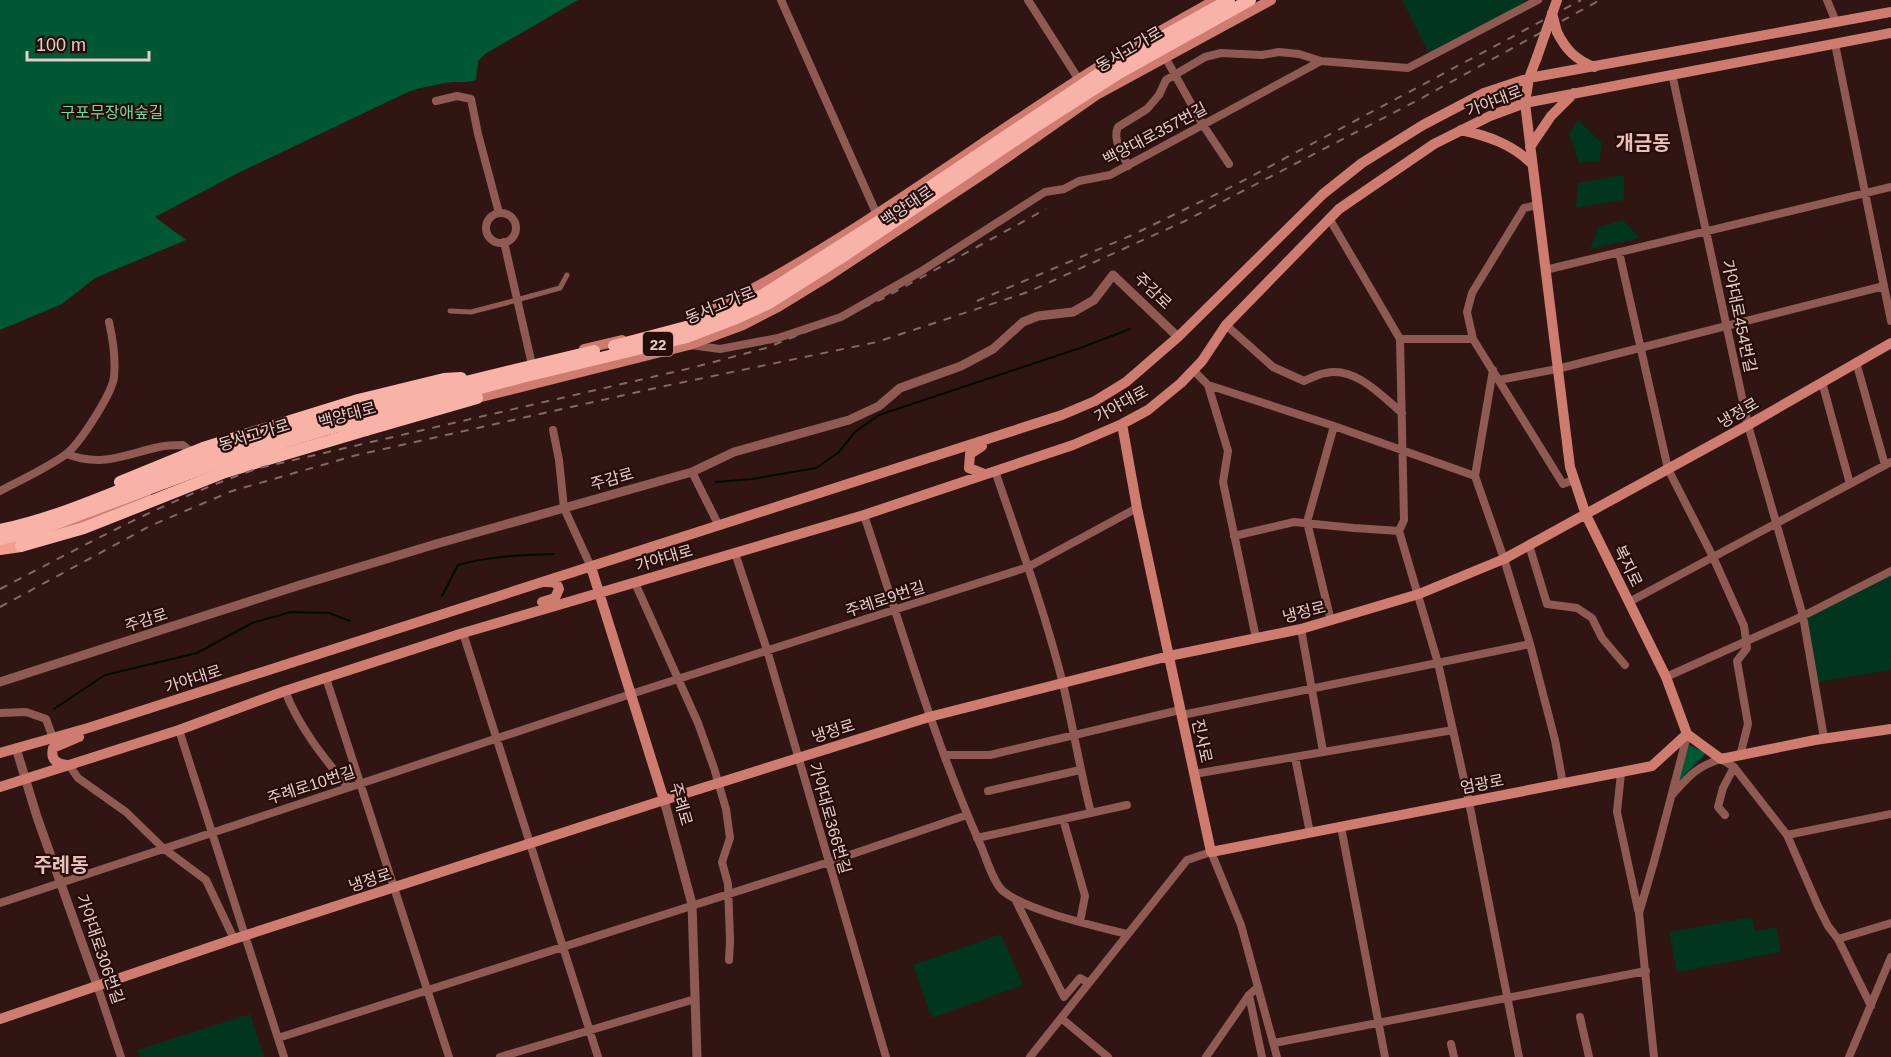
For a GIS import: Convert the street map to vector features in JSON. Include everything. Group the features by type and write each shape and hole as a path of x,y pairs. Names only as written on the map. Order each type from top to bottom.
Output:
{"highway":[{"name":"동서고가로","path":"0,528 34,523 192,462 283,433 483,378 686,327 763,295 875,225 1112,65 1229,0"},
{"name":"동서고가로","path":"0,539 33,532 220,462 324,430 687,337 734,319 770,303 852,251 1030,130 1119,73 1250,0"},
{"path":"21,546 84,528 225,472 567,372 591,360"},
{"path":"21,520 105,489 203,448 309,415 444,379 483,378"}],"main road":[{"name":"백양대로","path":"0,528 60,511 136,483 197,456 284,425 342,408 659,331 702,315 798,264 1118,55 1215,0"},
{"name":"백양대로","path":"0,548 29,541 224,467 344,431 689,345 743,325 778,307 887,237 1091,99 1271,0"},
{"name":"복지로","path":"1557,0 1529,78 1524,103 1570,467 1586,515 1666,677 1687,734"},
{"name":"가야대로","path":"0,753 88,728 1062,415 1095,401 1126,382 1178,337 1323,194 1362,163 1423,125 1474,99 1529,78 1891,12"},
{"path":"1552,13 1557,32 1566,48 1578,60 1594,67"},
{"name":"가야대로","path":"0,787 179,730 285,691 463,633 864,515 1073,445 1148,410 1181,383 1202,361 1226,325 1339,209 1434,144 1461,130 1524,103 1891,33"},
{"path":"1530,147 1551,116 1574,93"},
{"path":"1461,130 1496,139 1520,152 1532,164"},
{"name":"냉정로","path":"0,1019 97,985 719,782 929,717 1169,656 1301,629 1419,594 1504,559 1748,425 1891,343"},
{"name":"진사로","path":"1122,424 1137,508 1211,852"},
{"path":"989,472 969,468 970,454 980,447 1015,435 1026,427"},
{"path":"0,528 21,520"},
{"path":"0,548 21,546"},
{"name":"주례로","path":"591,567 664,800"},
{"path":"519,616 530,607 555,598 558,594 558,585 546,582"},
{"path":"69,765 59,764 53,759 51,754 53,748 81,736 88,728"},
{"path":"1687,734 1721,759 1824,738 1891,729"},
{"name":"엄광로","path":"1211,852 1652,766 1687,734"}],"street":[{"path":"781,0 887,237"},
{"path":"1028,0 1091,99"},
{"path":"1128,166 1118,145 1116,131 1118,127 1147,109 1159,95 1167,80 1205,57 1221,53 1262,55 1280,52 1299,54 1321,61 1408,68 1538,0"},
{"path":"1827,0 1836,22"},
{"path":"1835,44 1891,321"},
{"path":"1165,57 1203,125 1229,164"},
{"name":"백양대로357번길","path":"689,345 720,349 732,347 778,338 842,317 920,272 1046,192 1065,189 1079,181 1110,175 1321,61"},
{"name":"가야대로454번길","path":"1672,74 1748,425 1803,616 1824,738"},
{"path":"436,101 457,96 471,99 478,134 500,213"},
{"path":"1545,270 1891,187"},
{"path":"1537,205 1524,208 1472,292 1467,312 1473,339 1563,484 1573,480"},
{"path":"500,213 511,217 516,225 514,234 504,242 491,239 487,231 490,217 500,213"},
{"path":"1329,218 1400,339 1404,520 1399,531 1438,663 1469,802 1520,1057"},
{"path":"504,242 537,383"},
{"path":"1619,252 1668,469 1713,557 1744,626 1747,648 1737,661 1748,723 1740,756"},
{"path":"450,311 471,312 560,288 567,275"},
{"name":"주감로","path":"0,681 300,585 692,472 734,452 849,420 879,406 900,388 961,366 993,349 1023,322 1038,316 1073,312 1094,300 1113,275 1178,337"},
{"path":"1499,380 1557,369 1884,286"},
{"path":"0,491 67,454 86,430 104,401 114,379 115,349 109,322"},
{"path":"1226,325 1273,367 1304,381 1328,372 1352,375 1374,389 1402,413"},
{"path":"1400,339 1473,339"},
{"path":"1629,602 1888,463 1856,362"},
{"path":"1193,370 1208,385 1334,426 1475,476"},
{"path":"1493,370 1475,476 1530,644 1555,740 1563,784"},
{"path":"1822,382 1850,484"},
{"path":"1208,385 1228,451 1223,482 1256,638"},
{"path":"1331,621 1307,522 1334,426"},
{"path":"553,430 564,508 591,567"},
{"path":"67,454 81,460 118,459 161,446 183,445 197,456"},
{"path":"692,472 719,526"},
{"path":"989,472 1028,567 1062,682 1091,813"},
{"name":"주례로9번길","path":"631,694 1028,567 1137,508"},
{"path":"864,515 929,717 967,815 1000,889 1016,901 1080,922 1127,934"},
{"path":"1234,536 1294,522 1399,531"},
{"path":"1529,545 1548,604 1577,608 1592,618 1602,638 1625,665"},
{"name":"가야대로366번길","path":"735,553 767,650 886,1057"},
{"path":"1666,677 1803,616 1891,571"},
{"path":"634,583 698,723 719,782 730,833 722,859 728,884 729,960"},
{"path":"1301,629 1323,751"},
{"path":"463,633 598,1057"},
{"path":"945,755 990,755 1181,713 1311,690 1530,644"},
{"path":"326,678 448,1057"},
{"path":"285,691 293,712 322,756 348,787"},
{"name":"주례로10번길","path":"0,903 631,694"},
{"path":"0,713 26,712 46,719 52,738"},
{"path":"1194,774 1453,729"},
{"path":"179,730 212,832 240,938 284,1057"},
{"path":"1639,913 1687,734"},
{"name":"가야대로306번길","path":"15,748 37,818 121,1057"},
{"path":"1295,757 1310,833"},
{"path":"1672,795 1692,773 1705,764 1721,759 1734,766 1787,835 1828,926 1838,939 1871,1006"},
{"path":"69,765 78,778 126,812 163,848 206,880 240,938"},
{"path":"1725,815 1718,807 1723,788 1734,766"},
{"path":"988,791 1080,770"},
{"path":"1621,773 1617,812 1639,913 1654,1057"},
{"name":"주례로","path":"664,800 692,904 697,1057"},
{"path":"977,838 1127,805"},
{"path":"1787,835 1891,814"},
{"path":"278,1038 829,862 967,815"},
{"path":"1063,819 1084,896 1080,922"},
{"path":"1341,827 1385,1057"},
{"path":"1030,1057 1187,860 1211,852"},
{"name":"진사로","path":"1211,852 1240,926 1278,1057"},
{"path":"1016,901 1064,997 1080,978 1089,983"},
{"path":"1838,939 1891,923"},
{"path":"1849,1057 1891,957"},
{"path":"1274,1043 1646,971"},
{"path":"1206,1057 1249,995 1258,987"},
{"path":"1249,995 1262,1057"},
{"path":"500,1057 695,999"},
{"path":"1580,1017 1589,1057"},
{"path":"1061,1018 1108,1057"},
{"path":"1450,1044 1454,1057"}],"green space":[{"name":"구포무장애숲길","path":"0,0 578,0 485,54 478,61 476,80 452,82 408,92 238,173 155,217 186,240 95,278 62,304 0,330"},
{"path":"1402,0 1526,0 1516,10 1429,54"},
{"path":"1578,120 1602,143 1599,161 1579,163 1569,134"},
{"path":"1624,175 1624,200 1576,208 1578,183"},
{"path":"1623,220 1640,238 1590,249 1598,227"},
{"path":"1891,574 1891,670 1818,682 1807,617"},
{"path":"1689,745 1706,753 1676,784"},
{"path":"1752,917 1755,931 1776,927 1781,952 1677,972 1669,932"},
{"path":"1001,934 1023,985 932,1018 913,965"},
{"path":"250,1014 264,1057 140,1057 137,1050"}],"waterway":[{"path":"716,482 752,479 816,468 838,453 855,432 879,415 1130,329"},
{"path":"442,596 458,565 494,558 554,554"},
{"path":"54,709 105,675 197,653 252,623 291,612 329,613 350,621"}],"railway":[{"path":"977,301 1130,236 1235,185 1581,0"},
{"path":"0,607 150,526 232,491 357,455 660,387 877,342 1028,292 1185,221 1420,99 1600,0"},
{"path":"0,589 159,508 259,468 691,368 766,348 882,299 1046,209"}],"district":[{"name":"개금동","path":"1643,143"},
{"name":"주례동","path":"61,865"}]}
